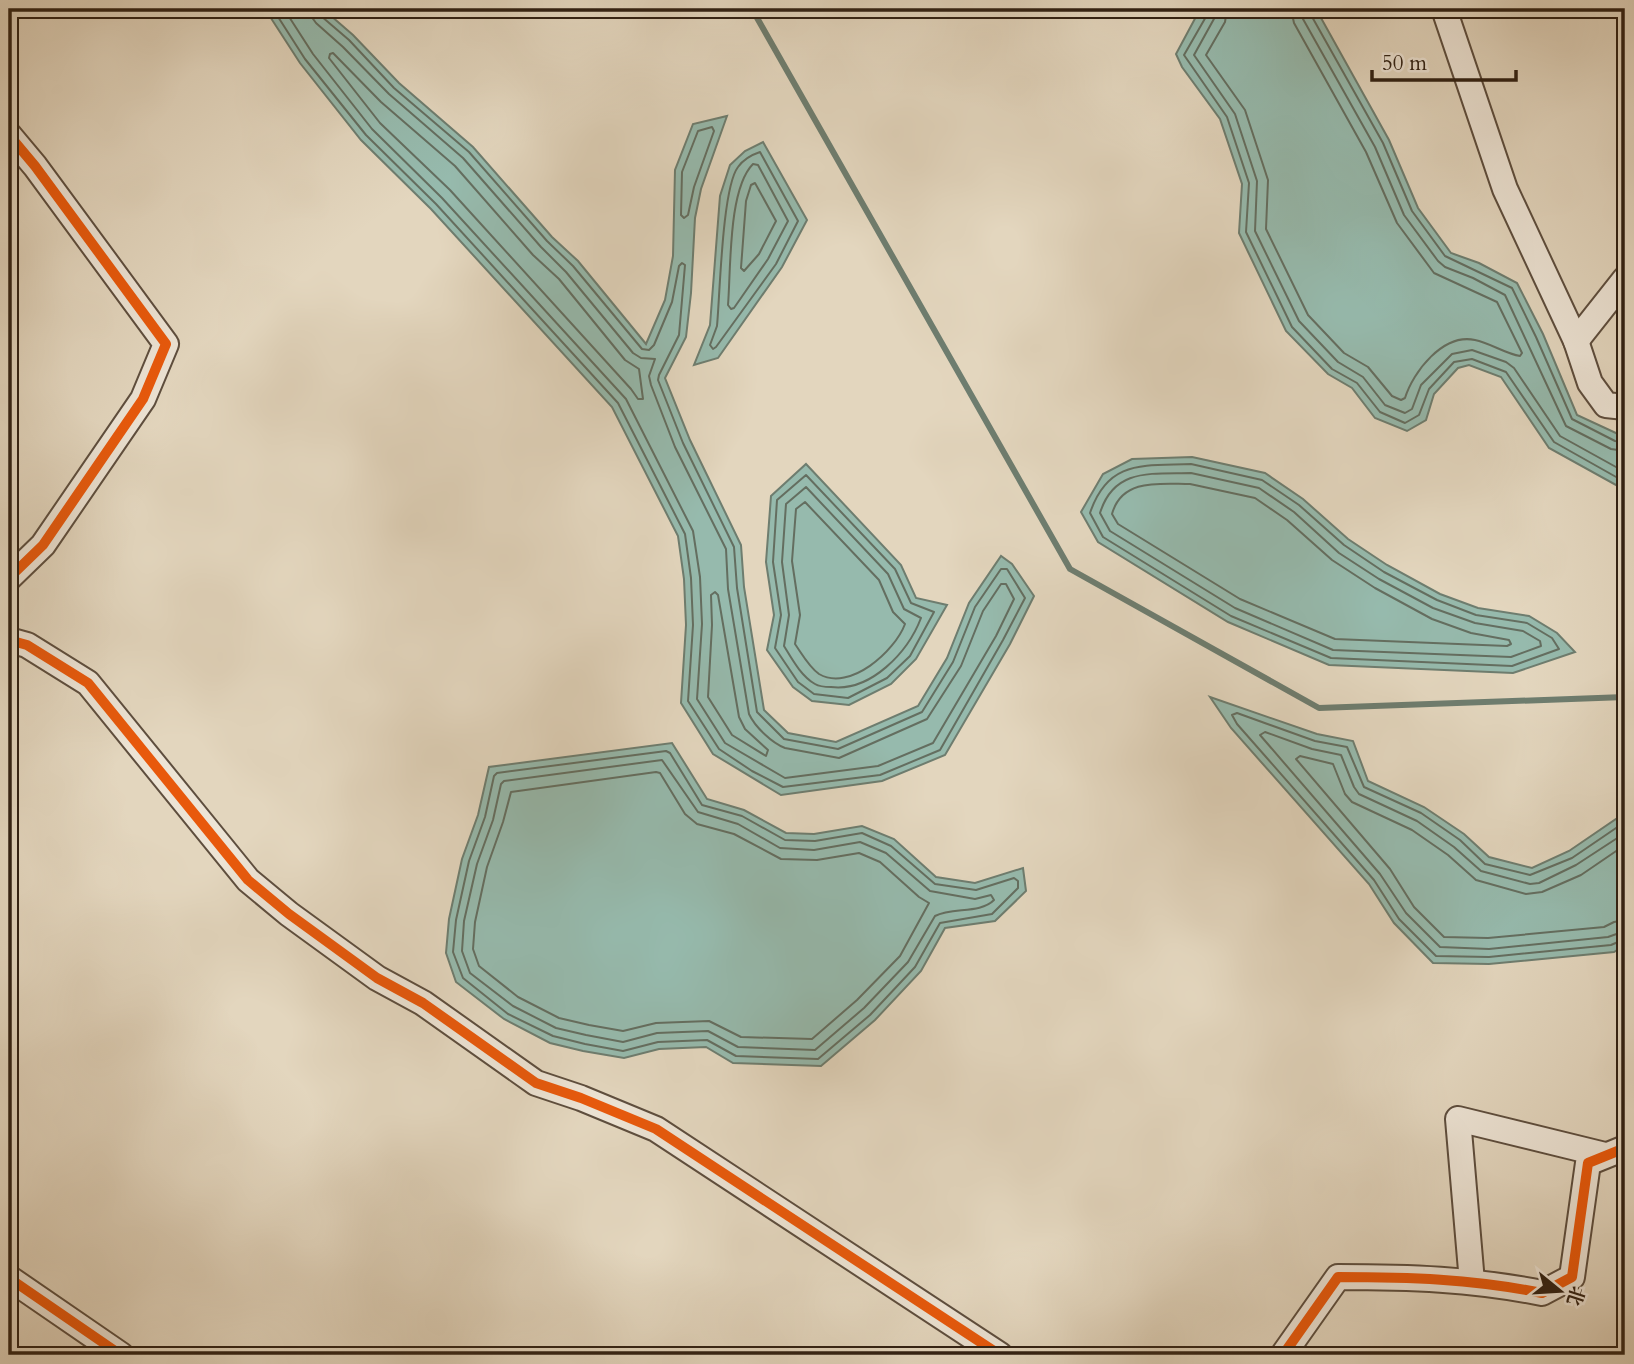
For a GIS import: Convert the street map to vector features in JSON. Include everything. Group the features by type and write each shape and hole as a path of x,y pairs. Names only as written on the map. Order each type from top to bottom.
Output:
{"street":[{"path":"1444,9 1505,189 1576,341 1590,383 1606,405 1625,407"},
{"path":"9,135 35,166 166,344 143,399 43,545 9,578"},
{"path":"1576,341 1625,279"},
{"path":"9,640 27,645 88,683 248,880 289,914 377,978 423,1003 536,1083 581,1098 656,1129 1000,1355"},
{"path":"1472,1282 1458,1119 1615,1151"},
{"path":"1283,1355 1338,1277 1402,1277 1491,1283 1542,1293 1572,1277 1588,1163 1615,1151"},
{"path":"9,1278 121,1355"}],"water":[{"path":"259,9 323,9 353,35 399,83 473,147 552,237 578,261 646,344 665,300 673,256 675,170 693,124 727,116 701,189 695,218 686,337 665,378 690,440 741,545 744,587 764,710 788,733 836,742 918,706 947,658 969,603 1001,556 1012,564 1034,596 1010,644 945,755 882,781 781,795 713,754 681,703 686,625 684,579 678,536 612,407 431,209 361,140 300,63 267,12"},
{"path":"1204,9 1316,9 1389,140 1418,208 1451,253 1479,263 1517,283 1543,334 1577,415 1625,436 1625,490 1549,448 1501,377 1469,365 1458,368 1434,394 1426,420 1407,431 1375,418 1352,388 1328,374 1286,331 1239,233 1242,184 1220,119 1182,67 1176,54 1198,13"},
{"path":"763,142 807,220 782,267 718,358 694,365 710,325 720,196 730,165 745,151"},
{"path":"1192,457 1265,473 1303,499 1348,539 1387,565 1440,594 1478,608 1529,616 1557,633 1575,652 1513,673 1329,665 1228,622 1098,542 1081,512 1103,474 1132,459"},
{"path":"806,464 901,565 916,598 947,605 916,659 891,684 849,705 812,701 793,687 767,650 774,615 766,562 771,496"},
{"path":"1210,697 1317,734 1353,741 1368,781 1424,807 1464,834 1489,857 1532,868 1569,851 1616,819 1625,817 1625,945 1614,952 1489,964 1433,963 1394,923 1369,884 1231,728"},
{"path":"672,743 707,799 744,810 786,833 814,834 862,826 894,839 936,877 975,883 1023,868 1026,891 995,921 945,928 921,971 875,1020 821,1066 733,1063 706,1047 659,1049 624,1058 550,1043 504,1019 456,982 446,953 449,919 462,859 478,815 489,767"}],"waterway":[{"path":"752,9 1070,569 1319,708 1625,697"}],"cycle path":[{"path":"9,135 35,166 166,344 143,399 43,545 9,578"},
{"path":"9,640 27,645 88,683 248,880 289,914 377,978 423,1003 536,1083 581,1098 656,1129 1000,1355"},
{"path":"1283,1355 1338,1277 1440,1280 1542,1293 1572,1277 1588,1163 1625,1148"},
{"path":"9,1278 121,1355"}]}
